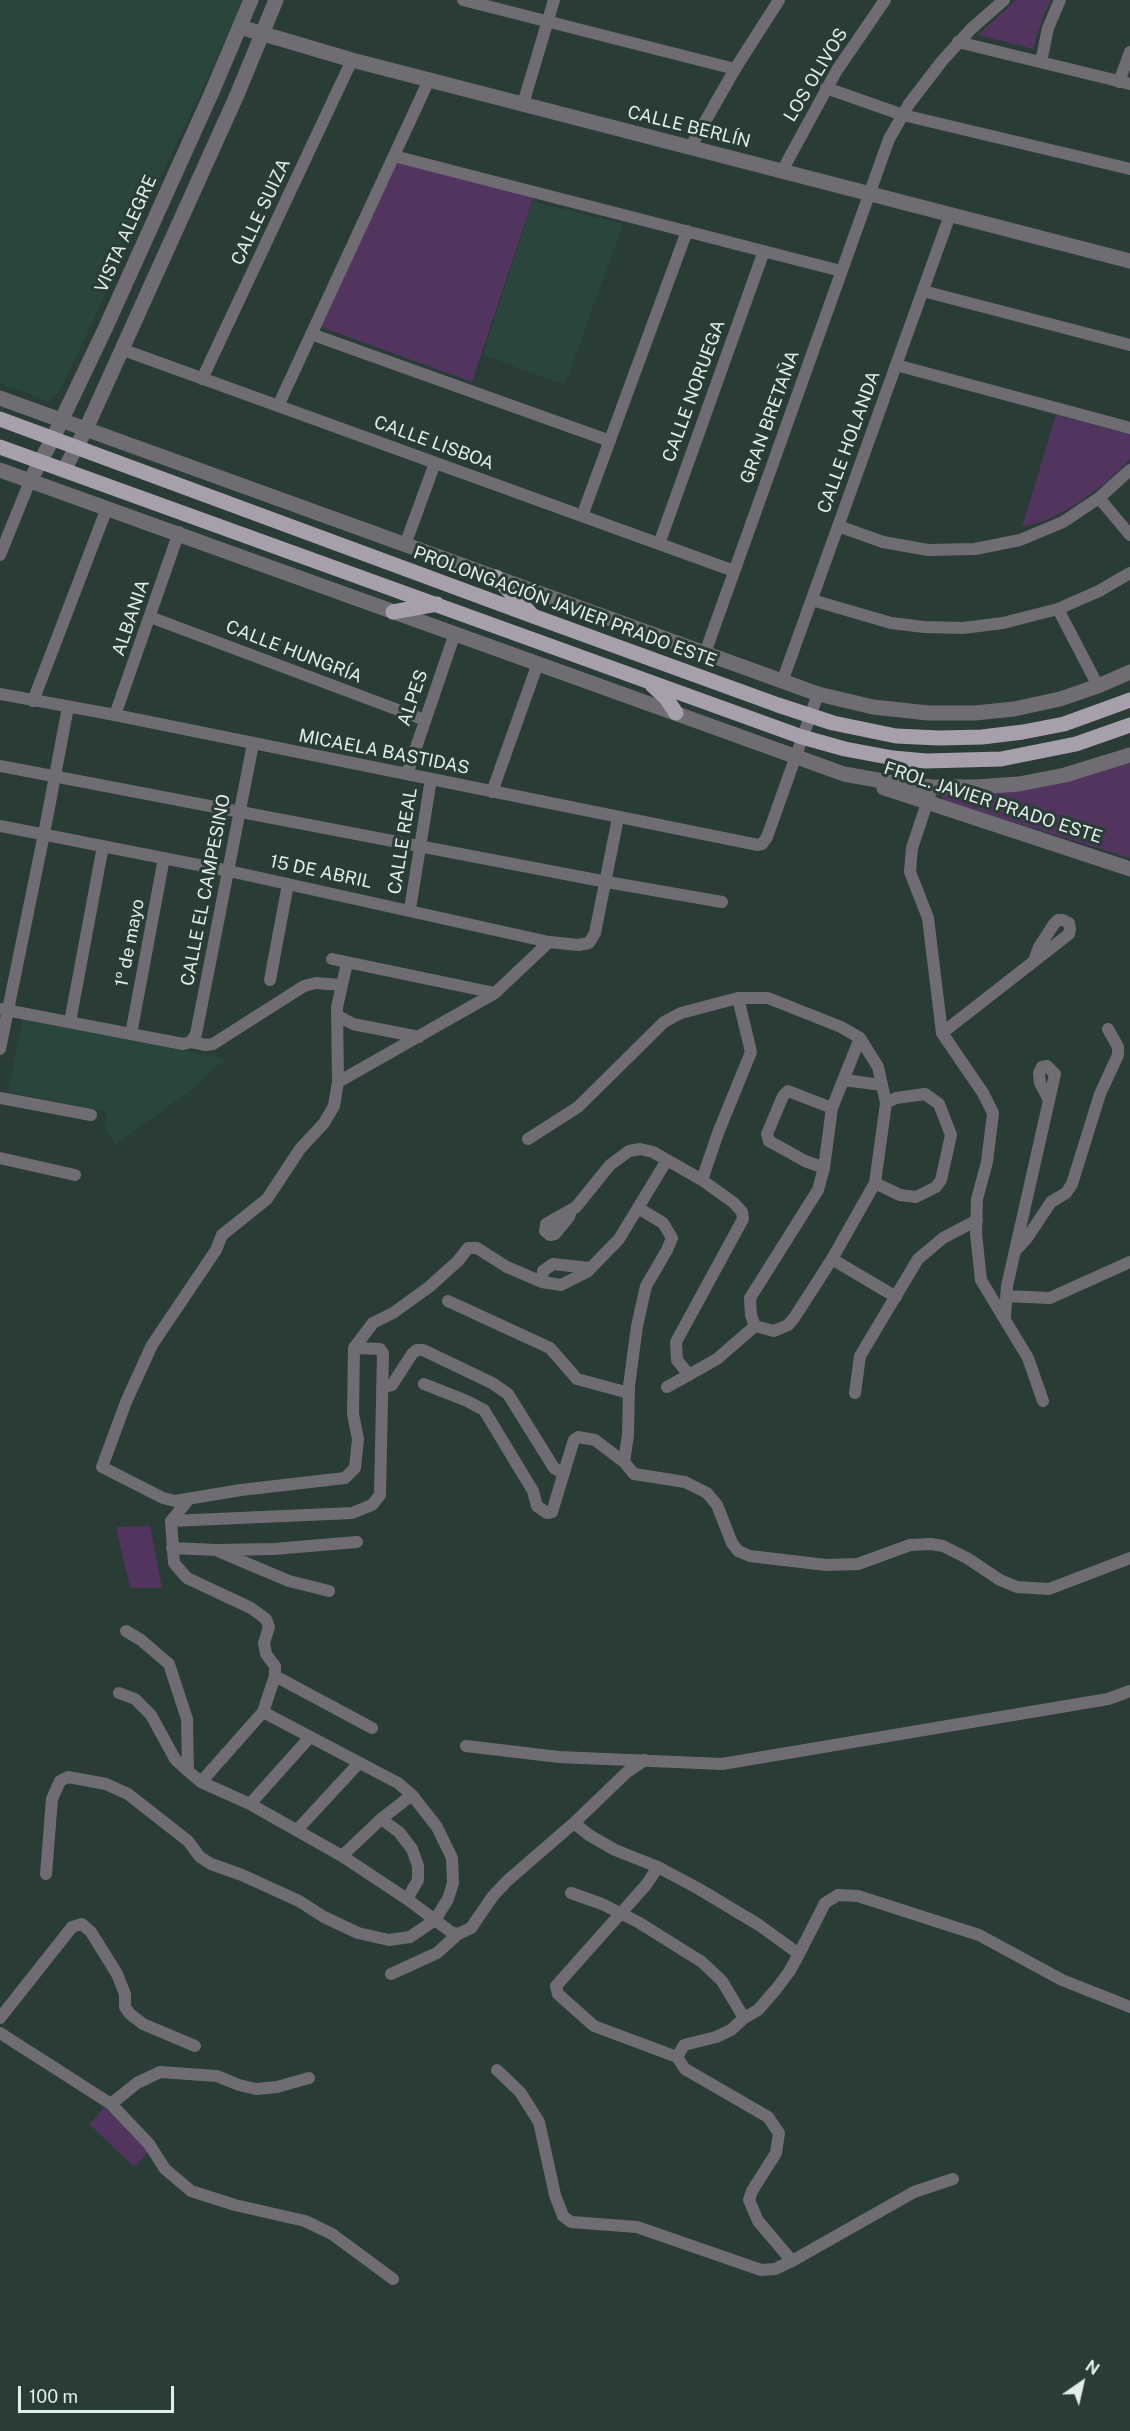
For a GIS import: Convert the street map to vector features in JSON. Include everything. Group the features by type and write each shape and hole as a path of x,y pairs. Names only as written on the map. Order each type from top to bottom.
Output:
{"main road":[{"name":"PROLONGACIÓN JAVIER PRADO ESTE","path":"6,421 533,616 810,716 856,728 896,736 982,737 1064,724 1130,700"},
{"path":"0,444 14,436 15,429 6,421"},
{"path":"0,444 64,470 802,737 845,749 879,756 945,761 1021,756 1095,738 1130,724"},
{"path":"496,577 533,616"},
{"path":"393,612 437,604"},
{"path":"646,679 663,695 676,713"},
{"path":"1095,738 1130,738"}],"street":[{"name":"VISTA ALEGRE","path":"30,481 105,329 251,0"},
{"path":"64,470 86,429 237,95 276,0"},
{"path":"464,0 735,69"},
{"path":"523,104 554,0"},
{"path":"690,148 735,69 779,0"},
{"name":"LOS OLIVOS","path":"782,171 826,88 885,0"},
{"name":"GRAN BRETAÑA","path":"705,653 890,140 903,115 958,42 1004,0"},
{"path":"1041,62 1048,28 1060,0"},
{"name":"CALLE BERLÍN","path":"240,27 352,60 1130,261"},
{"path":"958,42 1124,83 1130,52"},
{"name":"CALLE SUIZA","path":"202,379 352,60"},
{"path":"278,406 429,80"},
{"path":"212,92 226,85 231,87 237,95"},
{"path":"826,88 903,115 1130,170"},
{"path":"394,156 841,271"},
{"name":"CALLE HOLANDA","path":"782,682 950,215"},
{"path":"582,516 687,231"},
{"name":"CALLE NORUEGA","path":"658,544 764,251"},
{"path":"922,291 1130,345"},
{"path":"105,329 123,344"},
{"path":"311,334 610,441"},
{"name":"CALLE LISBOA","path":"123,344 202,379 734,571"},
{"path":"88,365 88,372 95,379 103,380 109,376"},
{"path":"896,365 1130,428"},
{"name":"PROLONGACIÓN JAVIER PRADO ESTE","path":"0,398 818,694 873,707 928,713 975,713 1014,709 1060,699 1098,687 1130,672"},
{"path":"405,545 435,463"},
{"path":"0,470 179,532 393,612 844,774 933,787 975,787 1019,784 1065,776 1130,755"},
{"path":"838,526 883,542 928,550 975,549 1020,540 1063,522 1099,498 1130,470"},
{"path":"0,555 30,481"},
{"path":"1099,498 1130,535"},
{"path":"33,701 107,508"},
{"name":"ALBANIA","path":"115,715 179,532"},
{"path":"812,600 891,623 944,628 1003,623 1058,609 1099,591 1130,573"},
{"path":"1058,609 1098,687"},
{"name":"CALLE HUNGRÍA","path":"150,618 425,720"},
{"name":"ALPES","path":"407,774 455,633"},
{"path":"492,792 538,663"},
{"name":"MICAELA BASTIDAS","path":"0,694 115,715 754,844 762,844 767,837 794,756"},
{"path":"794,756 818,694"},
{"path":"0,1049 4,1010 44,834 68,707"},
{"name":"CALLE EL CAMPESINO","path":"191,1042 196,1034 253,744"},
{"path":"0,766 722,902"},
{"name":"FROL. JAVIER PRADO ESTE","path":"844,774 1130,868"},
{"name":"CALLE REAL","path":"410,909 431,779"},
{"path":"933,787 912,848 910,872 928,918 942,1033 983,1093 993,1113 987,1162 977,1199 981,1280 1028,1358 1043,1401"},
{"path":"607,882 618,818"},
{"name":"15 DE ABRIL","path":"0,826 410,909 549,942 578,945 589,943 595,933 607,882"},
{"path":"69,1022 103,846"},
{"name":"1º de mayo","path":"131,1034 164,858"},
{"path":"270,980 288,884"},
{"path":"338,1082 495,993 549,942"},
{"path":"332,959 495,993"},
{"path":"942,1033 1034,961"},
{"path":"347,963 337,1007 338,1082 334,1107 324,1123 300,1149 267,1199 222,1235 216,1250 152,1345 102,1463 105,1470 163,1498 175,1501 241,1490 345,1478 355,1468 358,1439 352,1414 354,1348 373,1323 393,1313 429,1287 458,1261 468,1248 477,1248 507,1267 542,1282 561,1285 575,1279 590,1268 619,1239 667,1160"},
{"path":"4,1010 183,1044 191,1042 206,1046 213,1044 304,986 316,982 342,985"},
{"path":"702,1180 718,1133 751,1052 738,998"},
{"path":"528,1139 578,1107 664,1022 681,1013 738,998 768,998 841,1027 860,1038 878,1066 885,1103 874,1184 832,1259 788,1325 774,1330 755,1326"},
{"path":"338,1016 353,1024 419,1036"},
{"path":"1016,1250 1027,1238 1051,1202 1066,1192 1072,1184 1100,1094 1118,1055 1118,1047 1108,1029"},
{"path":"755,1326 751,1315 750,1298 818,1190 824,1168 832,1108 860,1038"},
{"path":"844,1080 882,1085"},
{"path":"824,1168 805,1161 769,1141 767,1134 783,1096 788,1091 832,1108"},
{"path":"874,1184 900,1196 916,1197 936,1187 941,1180 951,1135 939,1104 925,1094 896,1098 885,1103"},
{"path":"0,1098 91,1115"},
{"path":"1005,1318 1006,1296 1049,1100"},
{"path":"571,1211 610,1165 629,1151 640,1149 653,1152 702,1180 734,1203 742,1212 743,1219 676,1342 677,1360 689,1375"},
{"path":"0,1158 75,1175"},
{"path":"624,1462 637,1326 646,1286 668,1250 672,1238 663,1223 638,1208"},
{"path":"855,1393 860,1356 918,1259 943,1238 977,1220"},
{"path":"832,1259 896,1297"},
{"path":"1006,1296 1050,1298 1130,1262"},
{"path":"542,1282 543,1271 553,1264 590,1268"},
{"path":"448,1301 550,1348 577,1379 629,1393"},
{"path":"667,1387 717,1359 755,1326"},
{"path":"171,1521 352,1513 372,1505 380,1495 382,1351 354,1348"},
{"path":"382,1387 392,1385 412,1354 417,1350 423,1350 492,1383 508,1394 554,1468 559,1471 565,1470"},
{"path":"424,1384 484,1410 533,1491 537,1506 547,1513 552,1512 574,1440 579,1437 596,1440 624,1462 634,1474 685,1482 707,1493 717,1505 732,1543 738,1551 750,1556 826,1565 858,1564 910,1545 931,1544 943,1546 967,1558 999,1580 1017,1587 1049,1589 1130,1558"},
{"path":"189,1499 171,1521 174,1563 187,1578 251,1608 266,1619 269,1627 264,1643 266,1654 275,1666 276,1676 263,1712 201,1782"},
{"path":"172,1548 216,1550 357,1542"},
{"path":"216,1550 289,1581 329,1591"},
{"path":"126,1631 150,1647 169,1664 187,1719 188,1771"},
{"path":"276,1676 372,1728"},
{"path":"466,1746 537,1755 722,1764 1108,1699 1130,1690"},
{"path":"118,1693 135,1699 151,1715 175,1759 201,1782 250,1804 297,1830 407,1899 458,1935"},
{"path":"46,1874 52,1799 60,1781 68,1777 106,1784 128,1794 188,1841 201,1857 211,1864 242,1875 358,1933 389,1940 410,1937 435,1920 448,1899 453,1882 452,1858 438,1827 412,1795 398,1783 263,1712"},
{"path":"250,1804 310,1737"},
{"path":"392,1974 437,1953 458,1935 471,1928 493,1896 507,1881 574,1823 627,1772 645,1760"},
{"path":"297,1830 359,1763"},
{"path":"342,1857 381,1820 412,1795"},
{"path":"381,1820 399,1832 412,1850 418,1866 418,1880 407,1899"},
{"path":"574,1823 615,1850 658,1867 759,1924 799,1954"},
{"path":"658,1867 621,1914 561,1978 556,1986 558,1994 594,2026 677,2057 685,2069 768,2117 779,2133 777,2152 752,2191 749,2200 758,2222 792,2261"},
{"path":"571,1893 621,1914 702,1962 722,1981 744,2018"},
{"path":"677,2057 684,2045 716,2037 731,2030 744,2018 758,2010 789,1972 825,1904 838,1894 858,1896 979,1935 1062,1980 1130,2007"},
{"path":"0,2018 72,1928 82,1924 92,1932 117,1974 125,1994 125,2007 130,2014 143,2024 195,2046"},
{"path":"0,2033 111,2104 149,2144 165,2169 191,2191 235,2205 305,2221 332,2234 393,2279"},
{"path":"497,2070 520,2091 539,2122 555,2195 563,2216 571,2222 637,2227 761,2270 775,2269 792,2261 914,2192 953,2180"},
{"path":"111,2104 136,2083 160,2072 217,2076 256,2089 277,2087 309,2078"}],"shaded area":[{"path":"0,0 244,0 76,357 61,388 50,402 0,383"},
{"path":"1016,0 1051,0 1033,49 978,35"},
{"path":"397,161 534,196 472,382 321,327"},
{"path":"533,201 623,224 565,385 483,355"},
{"path":"1056,415 1130,434 1130,459 1106,483 1077,504 1047,520 1022,527"},
{"path":"1130,762 1130,858 944,801 941,797 943,792"},
{"path":"23,1017 225,1059 194,1088 115,1145 105,1128 107,1111 8,1092"},
{"path":"150,1526 162,1588 130,1588 116,1527"},
{"path":"105,2107 150,2150 134,2167 89,2124"}]}
